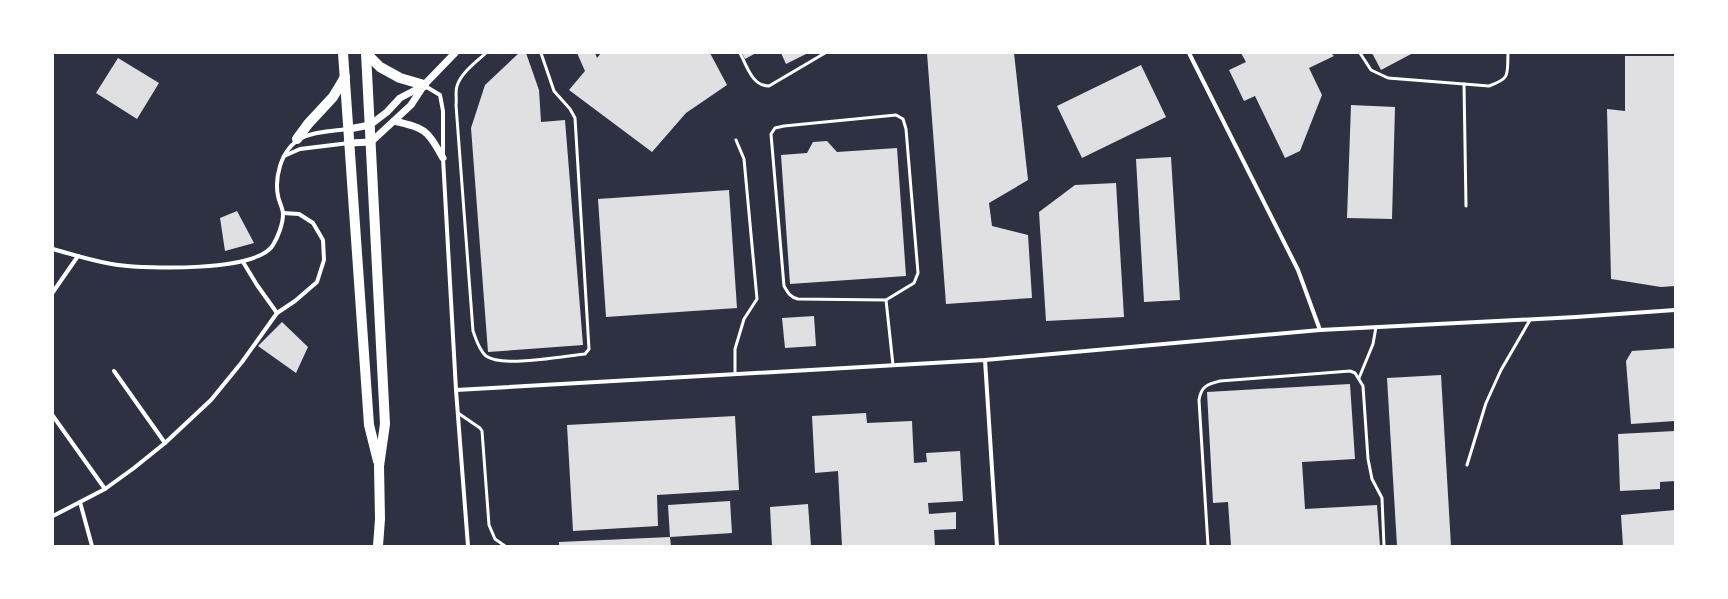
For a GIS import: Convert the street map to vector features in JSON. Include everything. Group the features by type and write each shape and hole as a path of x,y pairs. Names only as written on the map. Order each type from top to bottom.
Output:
{"main road":[{"path":"343,53 369,424 379,466"},
{"path":"366,53 380,67 400,78 424,85"},
{"path":"366,53 385,424 379,466 380,519 378,546"},
{"path":"297,139 308,124 333,97 345,77"}],"street":[{"path":"283,156 300,150 350,143 371,142 411,105 424,85 455,53"},
{"path":"1189,53 1298,270 1320,330"},
{"path":"53,249 117,265 166,268 243,262 262,255 272,247 282,225 283,213 278,196 277,177 283,156 297,139 319,133 370,125 387,112 400,98 424,85"},
{"path":"424,85 440,95 443,111 456,390 468,546"},
{"path":"394,121 420,127 430,135 444,158"},
{"path":"53,516 105,489 165,443 211,400 242,362 277,313 295,301 316,282 324,260 323,240 313,222 299,214 283,213"},
{"path":"53,292 78,256"},
{"path":"243,262 256,285 277,313"},
{"path":"456,390 985,360 1320,330 1530,320 1675,310"},
{"path":"985,360 996,546"},
{"path":"114,371 165,443"},
{"path":"53,416 105,489"},
{"path":"80,502 92,546"}],"lane":[{"path":"486,53 473,65 457,86 457,113 473,331 479,347 486,355 496,360 514,362 584,354 589,349 575,118 570,109 554,90 542,53"},
{"path":"740,53 757,84 769,86 825,53"},
{"path":"1360,53 1371,70 1388,78 1489,86 1503,81 1506,76 1508,53"},
{"path":"1464,84 1466,206"},
{"path":"896,115 903,119 906,128 918,273 914,283 886,300 798,299 789,295 784,286 771,134 775,128 779,126 896,115"},
{"path":"735,374 735,349 744,319 757,299 744,159 736,140"},
{"path":"886,300 893,365"},
{"path":"1466,465 1486,403 1501,370 1530,320"},
{"path":"1359,378 1371,349 1376,327"},
{"path":"1208,546 1199,400 1200,392 1204,387 1207,384 1220,381 1350,371 1355,373 1363,386 1368,459 1372,479 1382,498 1384,546"},
{"path":"458,413 482,431 489,525 495,539 505,546"}],"building":[{"path":"519,53 526,53 539,90 541,122 565,120 583,345 488,352 471,128 485,85"},
{"path":"577,53 595,53 597,58 601,53 710,53 727,85 686,113 652,152 569,90 585,71"},
{"path":"742,53 756,53 745,59"},
{"path":"781,53 808,53 786,64"},
{"path":"927,53 1014,53 1028,180 989,203 992,226 1028,235 1032,298 946,304"},
{"path":"1241,53 1331,53 1334,56 1309,68 1322,95 1300,151 1285,158 1255,96 1244,101 1229,70 1246,62"},
{"path":"1372,53 1413,53 1381,70"},
{"path":"1625,56 1675,56 1675,286 1661,287 1611,279 1607,109 1625,111"},
{"path":"118,58 159,83 137,119 96,93"},
{"path":"1141,65 1166,117 1082,158 1057,106"},
{"path":"1351,105 1395,107 1392,219 1347,218"},
{"path":"827,141 837,152 897,148 906,276 790,284 781,155 807,153 813,142"},
{"path":"1171,157 1180,300 1144,302 1136,159"},
{"path":"1116,183 1124,317 1046,321 1039,212 1075,185"},
{"path":"729,190 737,308 606,317 598,199"},
{"path":"237,211 254,243 225,251 220,218"},
{"path":"814,316 816,346 785,348 782,318"},
{"path":"282,322 308,347 296,373 258,346"},
{"path":"1675,348 1675,421 1631,424 1626,361 1632,351"},
{"path":"1441,375 1451,546 1397,546 1387,378"},
{"path":"1350,384 1355,459 1302,462 1305,509 1377,505 1380,546 1231,546 1228,502 1213,503 1207,392"},
{"path":"866,413 867,423 912,421 914,463 927,462 926,453 960,451 963,501 928,503 929,514 956,512 956,529 934,530 935,546 842,546 838,471 815,473 812,416"},
{"path":"735,416 739,490 657,495 658,526 573,531 567,425"},
{"path":"1675,431 1675,481 1660,482 1660,489 1620,491 1618,434"},
{"path":"730,501 732,533 670,537 668,505"},
{"path":"808,504 811,546 772,546 770,507"},
{"path":"1675,510 1675,546 1623,546 1621,515"},
{"path":"670,537 671,546 559,546 559,542"}]}
